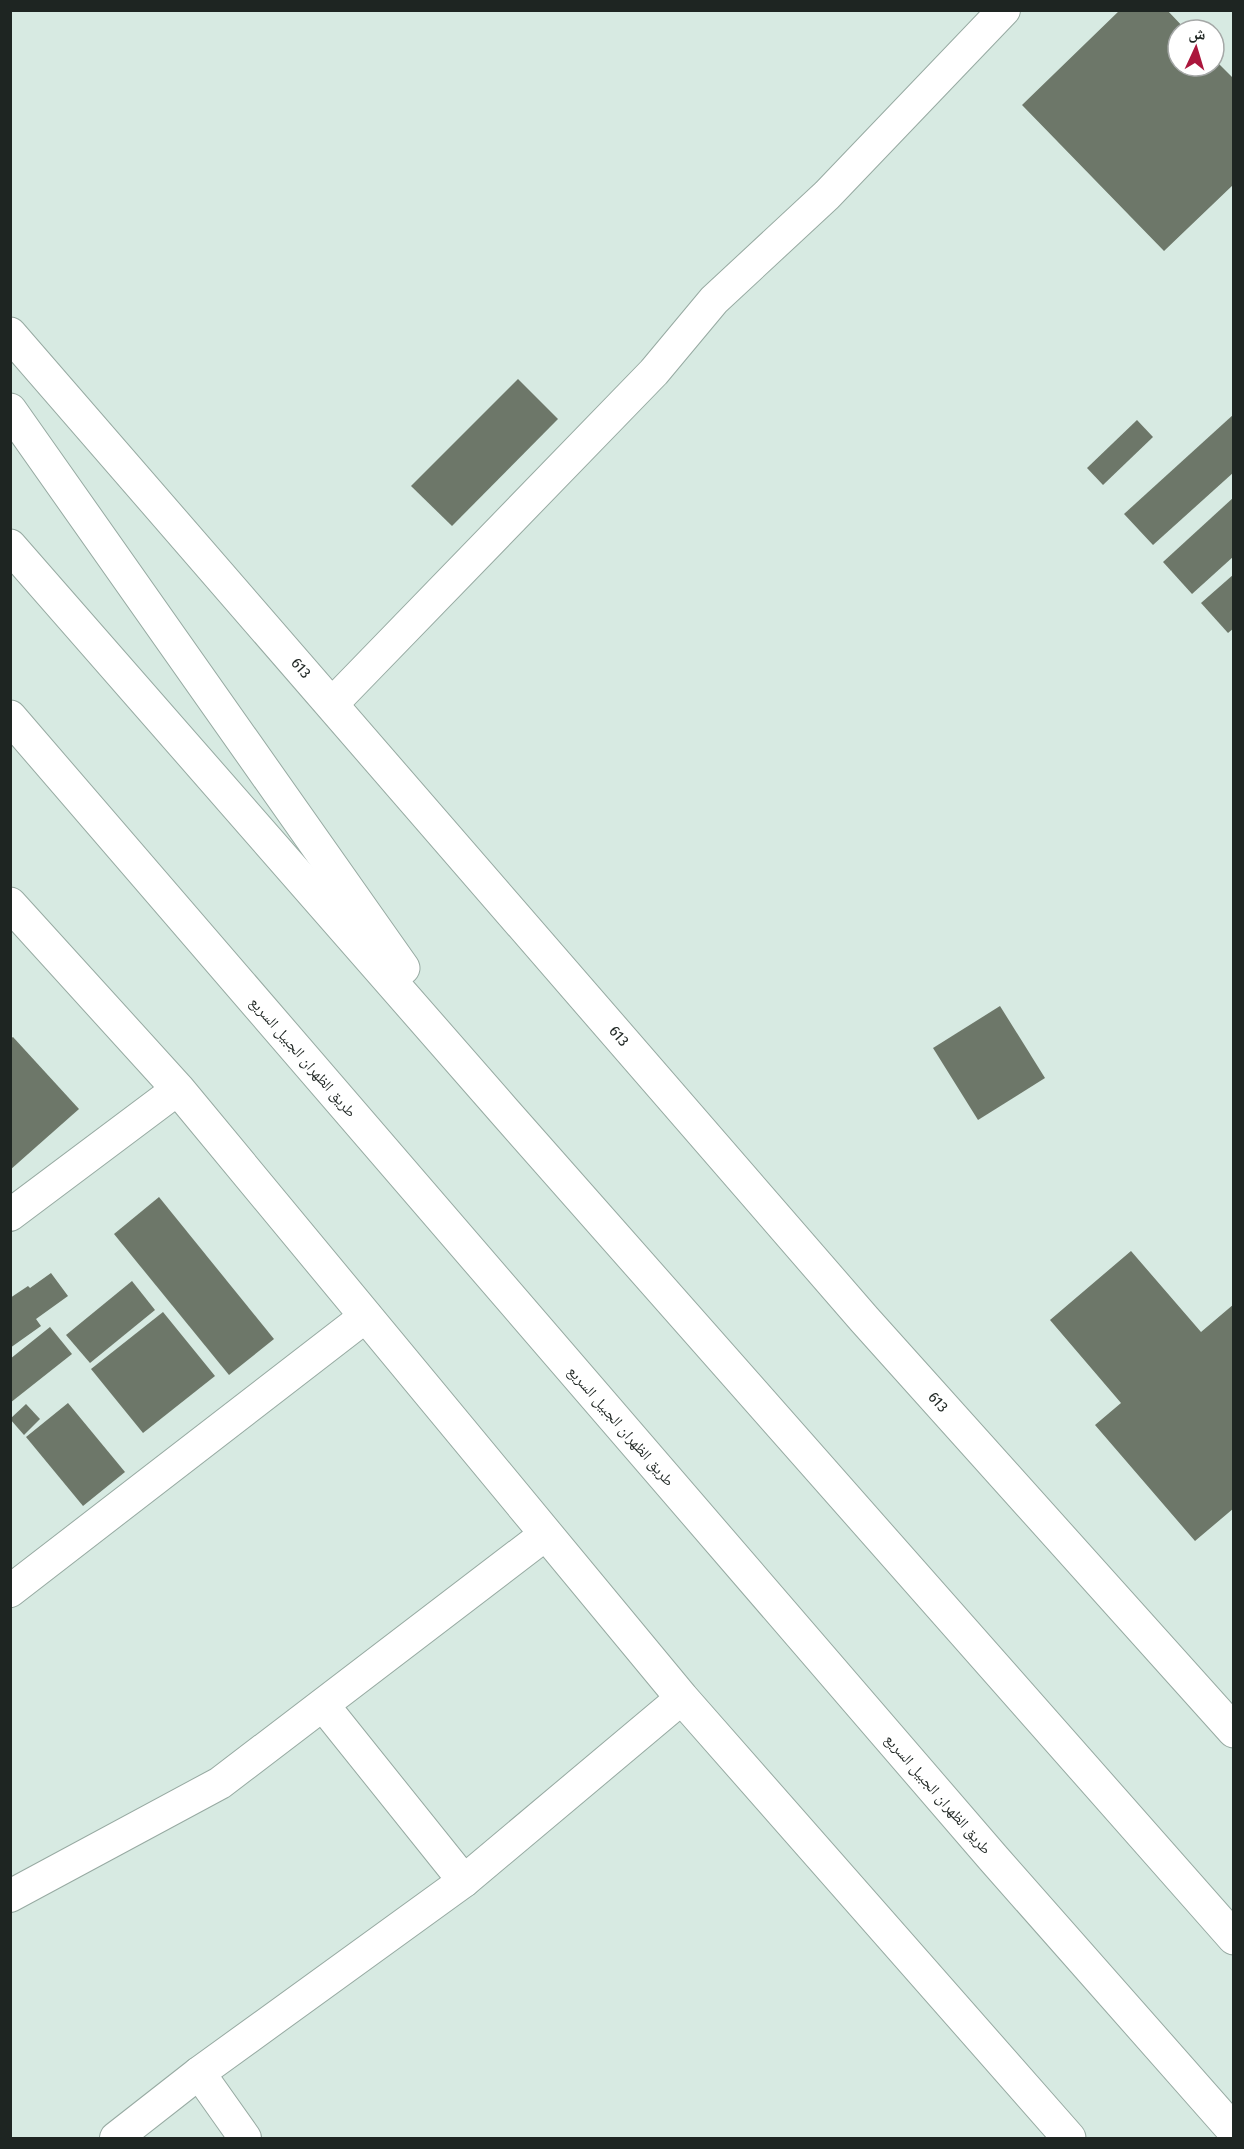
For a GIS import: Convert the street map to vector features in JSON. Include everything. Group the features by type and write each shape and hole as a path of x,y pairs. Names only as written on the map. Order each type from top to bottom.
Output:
{"main road":[{"name":"613","path":"10,334 864,1319 1233,1731"},
{"path":"10,410 504,1111"},
{"path":"10,546 504,1111 1233,1938"},
{"name":"طريق الظهران الجبيل السريع","path":"10,717 994,1859 1233,2132"},
{"path":"10,904 178,1089 682,1698 1069,2139"},
{"path":"994,1859 1210,2139"}],"street":[{"path":"332,704 654,372 714,300 827,195 1004,10"},
{"path":"10,1215 178,1089"},
{"path":"10,1591 366,1316"},
{"path":"10,1896 220,1783 546,1534"},
{"path":"116,2139 199,2073 464,1881 682,1698"},
{"path":"322,1705 464,1881"},
{"path":"199,2073 245,2139"}],"building":[{"path":"1120,10 1167,10 1175,18 1166,18 1166,78 1226,78 1226,71 1234,79 1234,184 1164,251 1022,105"},
{"path":"518,379 558,419 452,526 411,486"},
{"path":"1234,414 1234,472 1153,545 1124,514"},
{"path":"1137,420 1153,437 1103,485 1087,468"},
{"path":"1234,497 1234,556 1192,594 1163,562"},
{"path":"1234,574 1234,628 1228,633 1201,603"},
{"path":"1000,1006 1045,1078 978,1120 933,1048"},
{"path":"13,1037 79,1109 10,1170 10,1039"},
{"path":"159,1197 274,1339 229,1375 114,1234"},
{"path":"1131,1251 1201,1332 1234,1304 1234,1508 1195,1541 1095,1425 1121,1403 1050,1320"},
{"path":"51,1273 68,1296 36,1319 41,1326 10,1348 10,1298 28,1286 30,1288"},
{"path":"132,1281 155,1310 90,1363 66,1335"},
{"path":"163,1312 215,1376 143,1433 91,1369"},
{"path":"50,1327 72,1354 10,1403 10,1359"},
{"path":"68,1403 125,1472 83,1506 26,1437"},
{"path":"26,1404 40,1419 24,1435 10,1419"}]}
